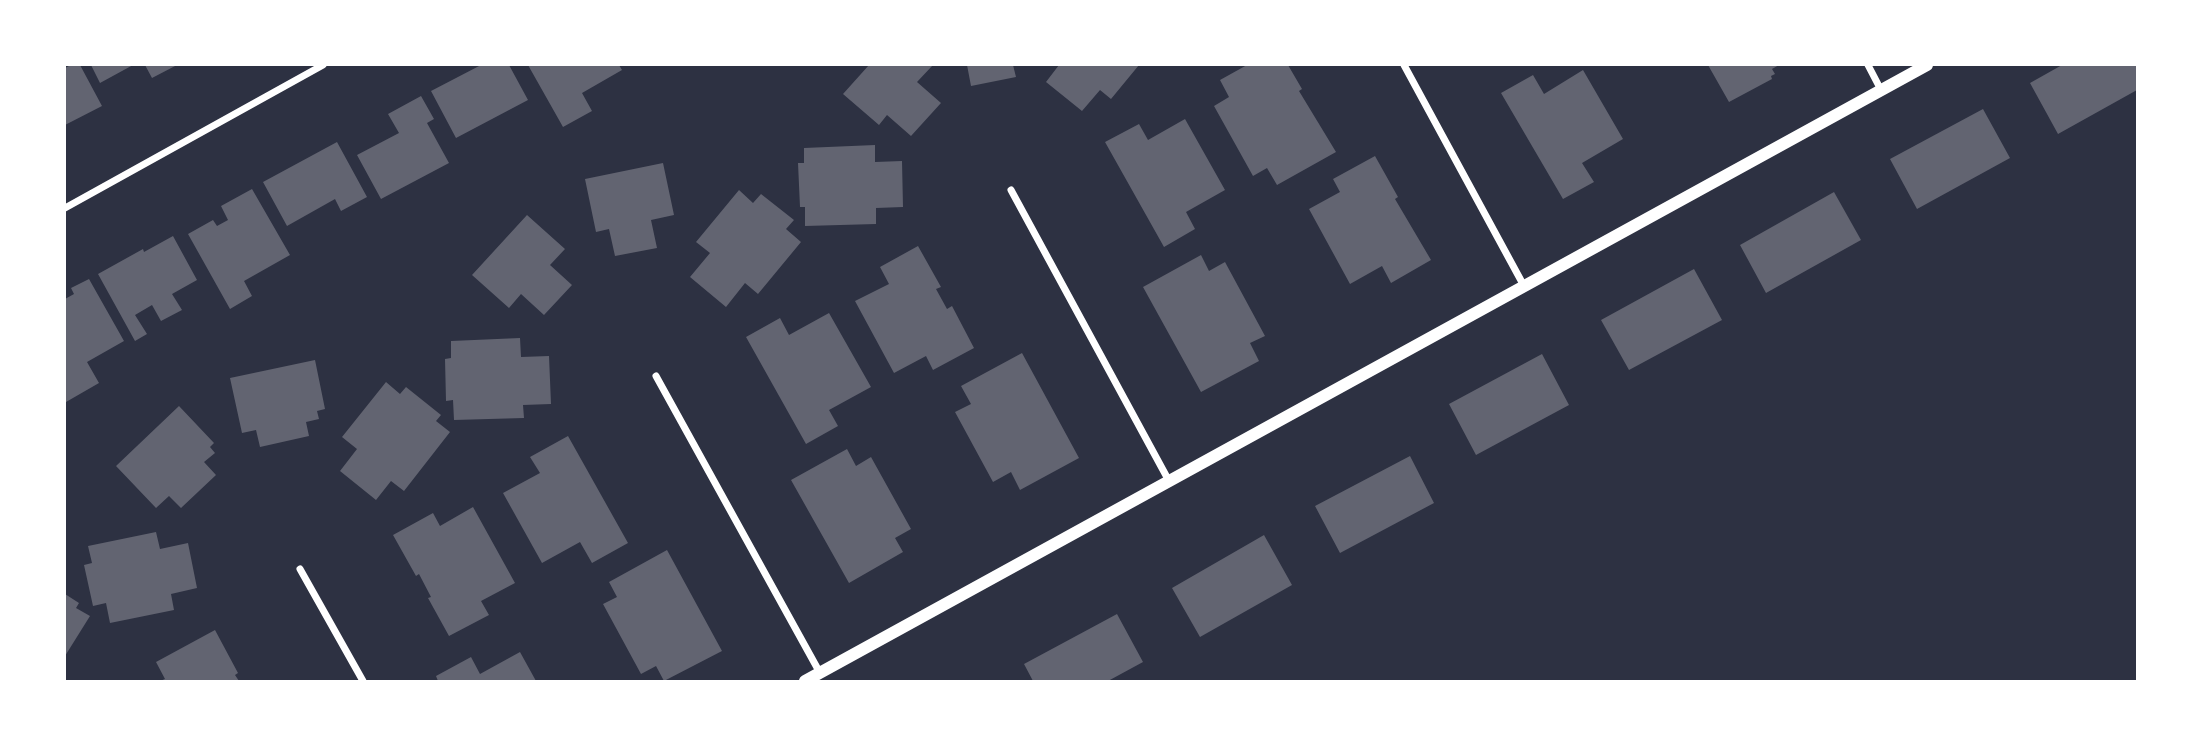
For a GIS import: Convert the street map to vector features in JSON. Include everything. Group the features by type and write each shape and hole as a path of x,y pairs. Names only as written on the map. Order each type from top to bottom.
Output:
{"street":[{"path":"65,208 323,65"},
{"path":"1404,65 1524,286"},
{"path":"1868,65 1881,90"},
{"path":"805,681 1927,65"},
{"path":"1011,190 1169,481"},
{"path":"656,376 820,673"},
{"path":"300,569 363,681"}],"building":[{"path":"80,65 102,106 65,125 65,68"},
{"path":"91,65 133,65 100,83"},
{"path":"145,65 177,65 152,78"},
{"path":"481,65 509,65 528,100 456,138 431,91"},
{"path":"528,65 619,65 622,70 582,93 592,111 563,127"},
{"path":"869,65 933,65 917,82 941,103 911,136 887,115 879,125 843,94"},
{"path":"967,65 1013,65 1016,77 971,86"},
{"path":"1059,65 1139,65 1111,99 1100,90 1082,111 1046,82"},
{"path":"1247,65 1288,65 1302,89 1299,91 1336,152 1277,185 1267,168 1253,176 1214,106 1229,97 1220,80"},
{"path":"1708,65 1779,65 1772,69 1775,74 1771,76 1772,79 1729,102"},
{"path":"2062,65 2137,65 2137,90 2058,134 2030,83"},
{"path":"1583,70 1623,139 1582,163 1594,182 1563,199 1501,93 1533,75 1544,94"},
{"path":"421,96 434,119 427,123 449,163 381,199 357,155 399,133 388,114"},
{"path":"1983,109 2010,158 1917,209 1890,159"},
{"path":"1185,119 1225,190 1186,212 1195,229 1164,247 1105,142 1139,124 1148,140"},
{"path":"337,142 367,197 341,211 335,199 287,226 263,182"},
{"path":"875,145 875,162 902,161 903,207 876,208 876,224 805,226 805,207 800,207 798,163 804,163 804,148"},
{"path":"1375,156 1398,197 1395,199 1431,260 1391,283 1382,266 1350,284 1309,209 1340,192 1333,179"},
{"path":"663,163 674,215 651,220 657,248 615,256 609,229 596,232 585,179"},
{"path":"252,189 290,255 244,281 252,296 230,309 188,234 213,220 217,226 228,220 221,206"},
{"path":"739,190 753,203 761,194 794,220 786,229 801,242 758,294 745,283 726,307 690,277 710,253 696,242"},
{"path":"1834,192 1861,240 1766,293 1740,245"},
{"path":"527,215 565,249 550,265 572,285 544,315 521,294 509,308 472,275"},
{"path":"173,236 197,280 172,294 182,310 161,321 152,305 135,315 147,334 135,341 98,274"},
{"path":"918,246 941,287 936,289 947,309 952,306 974,348 933,370 926,356 894,373 855,301 889,284 880,267"},
{"path":"1201,255 1209,271 1225,262 1265,336 1250,343 1259,361 1201,392 1143,287"},
{"path":"1694,269 1722,320 1629,370 1601,320"},
{"path":"89,279 124,341 87,362 99,383 66,402 65,299 74,294 71,288"},
{"path":"829,313 871,387 829,410 838,426 806,444 746,337 780,318 789,335"},
{"path":"520,338 521,357 549,356 551,404 523,405 524,418 454,420 453,400 446,401 445,359 451,358 451,341"},
{"path":"1022,353 1079,458 1020,490 1011,472 993,482 955,412 971,404 961,386"},
{"path":"1542,354 1569,405 1476,455 1449,404"},
{"path":"315,360 325,409 317,411 319,419 306,422 309,436 260,447 256,430 242,433 230,378"},
{"path":"386,382 400,394 406,387 441,415 436,421 450,432 404,491 391,481 376,500 340,471 357,449 342,437"},
{"path":"179,406 214,443 210,447 215,453 204,462 216,475 181,508 169,496 156,508 116,466"},
{"path":"568,436 628,543 592,563 580,542 542,563 503,493 540,473 530,457"},
{"path":"847,449 856,466 871,457 911,529 895,538 903,552 849,583 791,480"},
{"path":"1410,456 1434,503 1340,553 1315,506"},
{"path":"473,507 515,583 481,601 489,615 449,636 428,598 431,597 419,574 416,576 393,535 433,513 440,526"},
{"path":"156,532 160,549 188,543 197,588 171,594 174,610 110,623 106,603 93,606 84,565 92,563 88,546"},
{"path":"1264,535 1292,585 1200,637 1172,588"},
{"path":"667,550 722,651 664,681 656,666 641,674 603,604 617,597 609,582"},
{"path":"65,594 79,603 76,608 90,616 65,656"},
{"path":"1117,614 1143,662 1108,681 1033,681 1024,664"},
{"path":"215,630 238,673 235,675 239,681 160,681 165,679 156,662"},
{"path":"520,652 536,681 438,681 436,676 471,657 480,674"}]}
